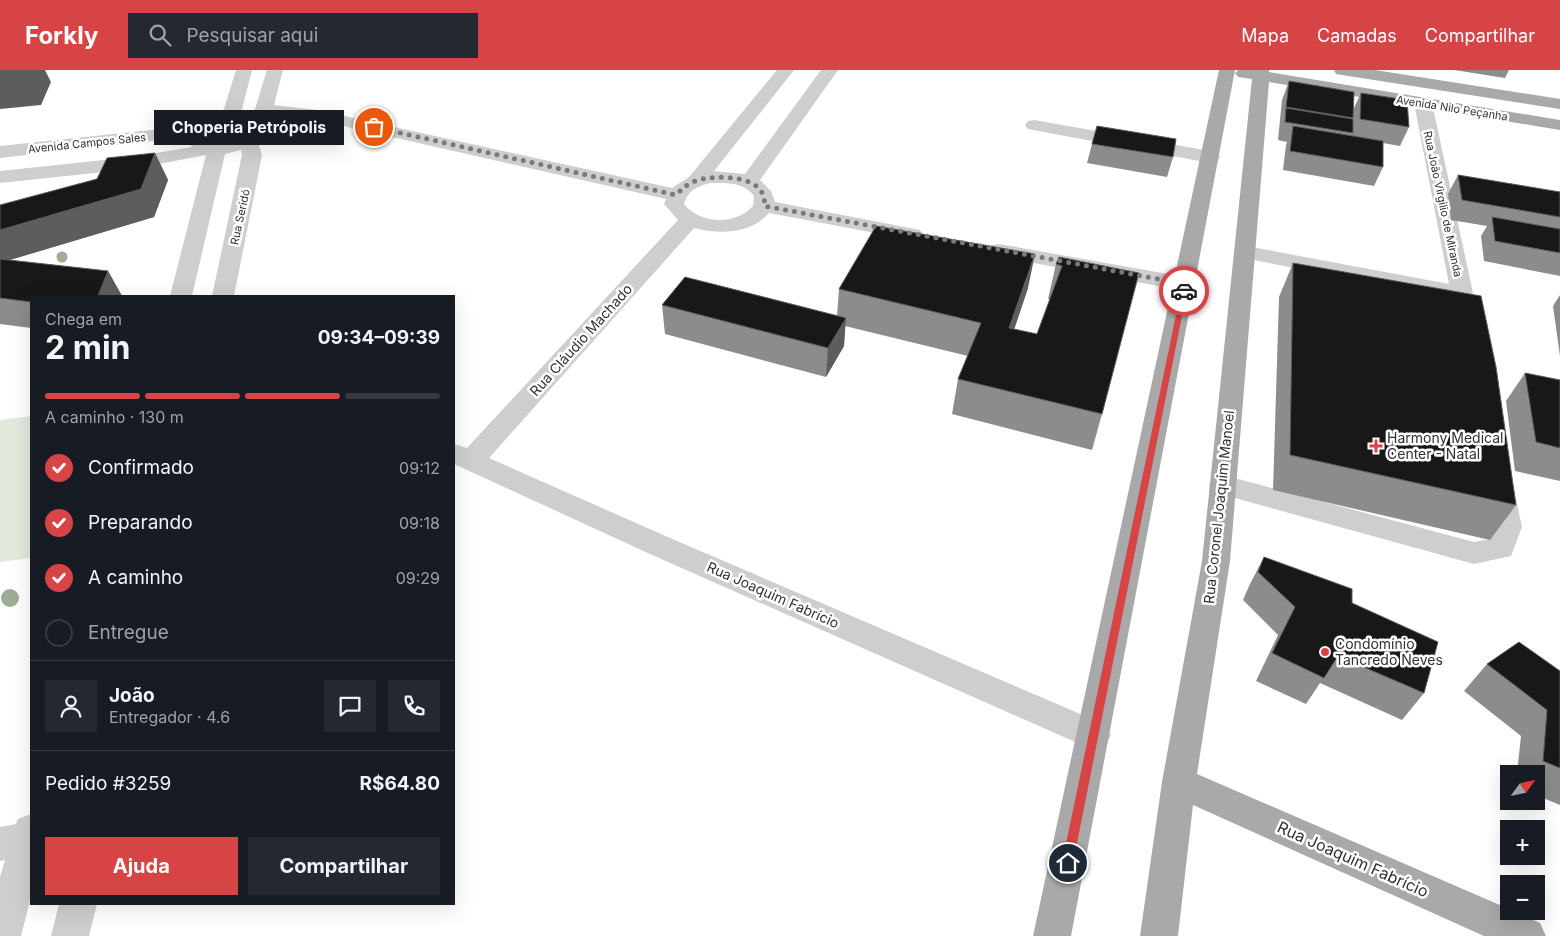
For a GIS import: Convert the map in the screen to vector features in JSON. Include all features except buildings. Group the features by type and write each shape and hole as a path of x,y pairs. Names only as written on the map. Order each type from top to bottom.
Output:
{"main road":[{"name":"Avenida Nilo Peçanha","path":"1226,70 1261,73 1423,104 1560,125"},
{"path":"1052,936 1185,284 1226,70"},
{"name":"Avenida Nilo Peçanha","path":"1342,70 1560,104"},
{"name":"Rua Coronel Joaquim Manoel","path":"1159,936 1179,782 1216,561 1261,73"},
{"name":"Rua Joaquim Fabrício","path":"1179,782 1527,936"}],"street":[{"path":"224,122 233,109 244,70"},
{"path":"250,134 264,109 275,70"},
{"path":"696,181 786,70"},
{"path":"748,182 830,70"},
{"name":"Rua João Virgilio de Miranda","path":"1246,252 1464,303 1423,104"},
{"path":"264,109 317,115 676,195"},
{"path":"224,122 246,124 250,134"},
{"name":"Avenida Campos Sales","path":"0,152 203,130 224,122"},
{"path":"1034,126 1210,157"},
{"path":"181,295 214,148 200,146 196,140 203,130"},
{"name":"Avenida Campos Sales","path":"0,176 181,156 231,146 250,134"},
{"name":"Rua Seridó","path":"224,295 252,155 250,134"},
{"path":"711,177 727,177 748,182 763,193 765,199 764,206 756,216 742,222 714,225 690,220 679,213 674,204 676,195 684,187 696,181 711,177"},
{"path":"764,206 931,237"},
{"name":"Rua Cláudio Machado","path":"463,456 690,220"},
{"path":"980,246 1185,284"},
{"name":"Rua Joaquim Fabrício","path":"463,456 660,546 1094,735"},
{"path":"1223,485 1474,553 1501,548 1508,527 1494,459"},
{"path":"2,936 20,838"},
{"path":"70,936 78,905"}],"shaded area":[{"path":"30,416 30,558 0,562 0,420"}],"way so far":[{"path":"374,127 676,195 684,187 696,181 711,177 738,178 756,186 763,193 765,199 764,206 1185,284 1184,291"}],"place":[{"name":"Choperia Petrópolis","path":"374,127"},
{"name":"Harmony Medical Center - Natal","path":"1376,446"},
{"name":"Condomínio Tancredo Neves","path":"1325,652"}],"route":[{"path":"1068,863 1184,291"}]}
